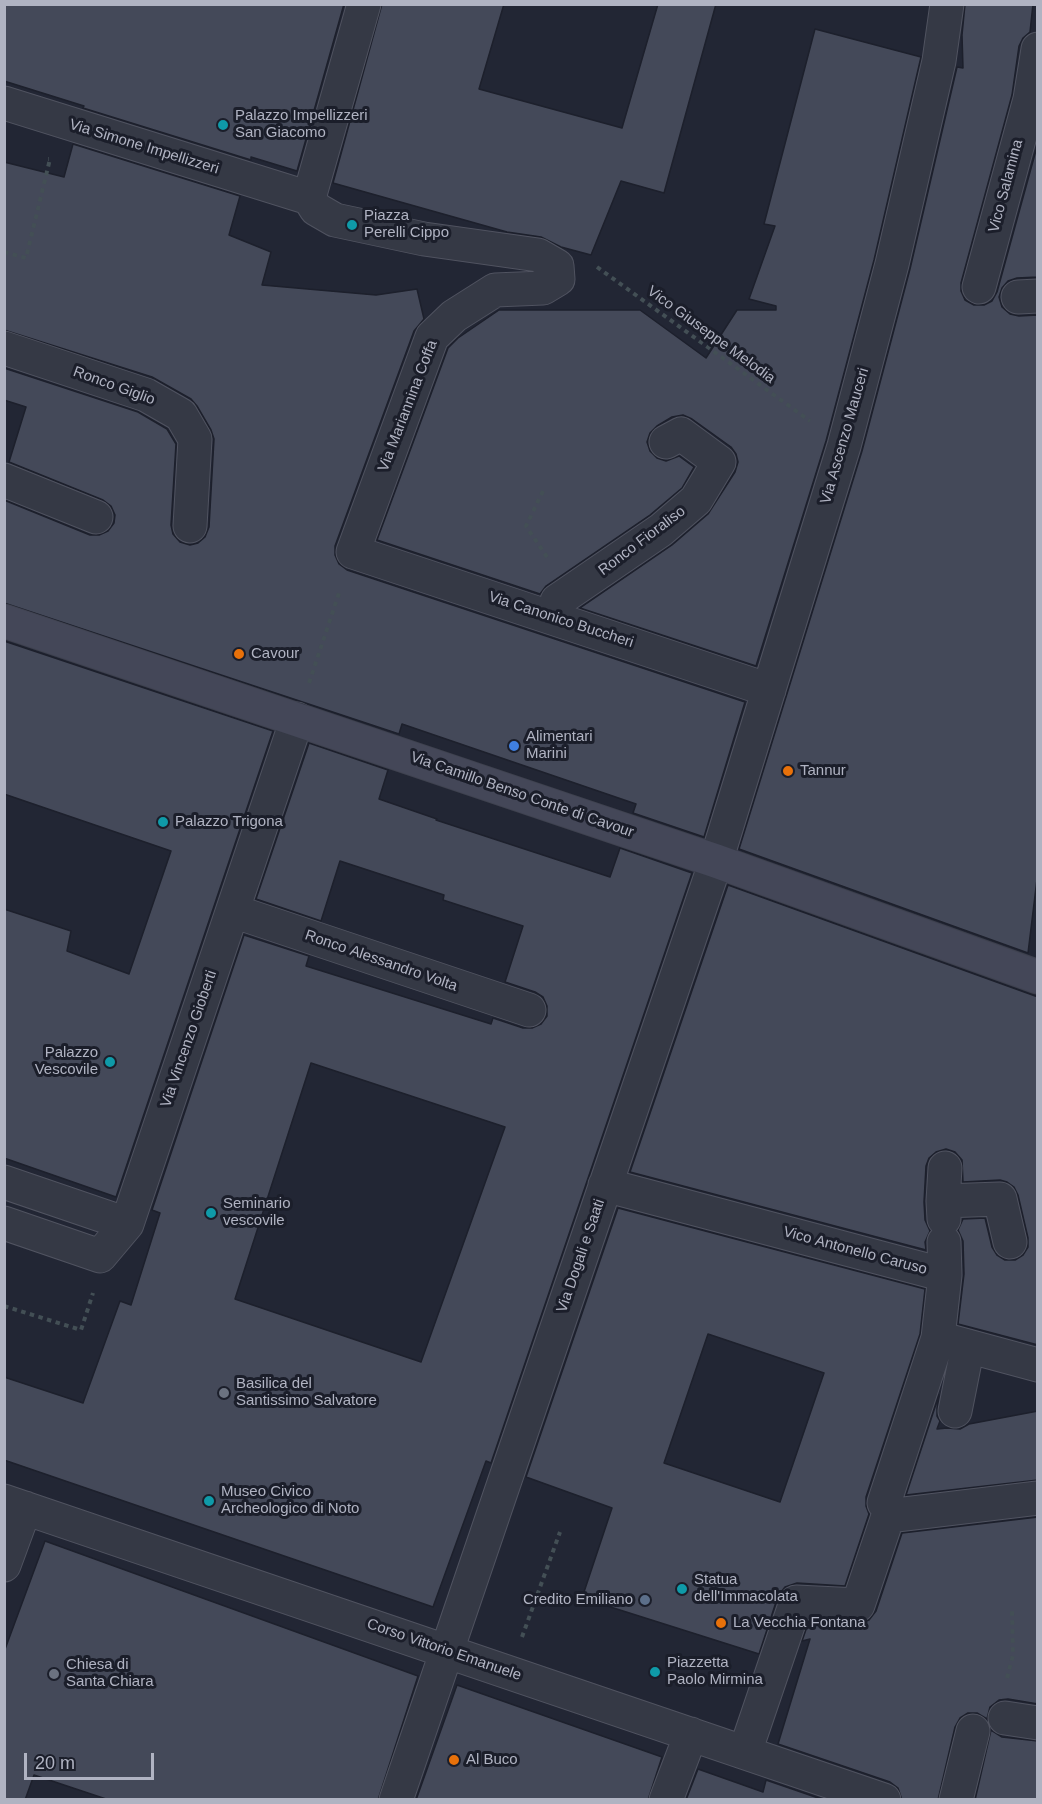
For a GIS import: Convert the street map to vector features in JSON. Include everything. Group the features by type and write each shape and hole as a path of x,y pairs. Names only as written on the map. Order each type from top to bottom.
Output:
{"street":[{"path":"364,4 303,188 316,209 335,220 424,239 538,255 557,266"},
{"name":"Via Ascenzo Mauceri","path":"716,861 844,446 892,264 939,61 947,4"},
{"name":"Vico Salamina","path":"979,287 1030,99 1038,49"},
{"name":"Via Simone Impellizzeri","path":"4,103 303,188"},
{"name":"Via Mariannina Coffa","path":"353,552 432,338 454,316 495,290 543,288 558,279 557,266"},
{"name":"Ronco Giglio","path":"4,348 146,395 181,415 195,439 190,526"},
{"name":"Ronco Fioraliso","path":"565,597 661,530 696,500 719,462 681,434 666,442"},
{"path":"4,480 96,517"},
{"name":"Via Canonico Buccheri","path":"353,552 769,690"},
{"name":"Via Camillo Benso Conte di Cavour","path":"4,621 716,861 1037,977"},
{"name":"Via Vincenzo Gioberti","path":"4,1223 100,1256 126,1224 297,719"},
{"name":"Via Dogali e Saati","path":"396,1800 716,861"},
{"name":"Ronco Alessandro Volta","path":"233,911 529,1011"},
{"path":"1037,977 1038,971"},
{"path":"945,1167 945,1275"},
{"path":"4,1182 126,1224"},
{"name":"Vico Antonello Caruso","path":"605,1185 945,1275 953,1342 884,1503"},
{"path":"944,1221 1000,1199 1010,1242"},
{"path":"955,1411 953,1342 1038,1365"},
{"path":"745,1752 796,1602 858,1605 888,1516 1038,1498"},
{"path":"4,1565 15,1505"},
{"name":"Corso Vittorio Emanuele","path":"15,1505 745,1752 838,1793 884,1800"},
{"path":"1005,1718 1038,1723"},
{"path":"956,1800 973,1731"},
{"path":"666,1800 691,1734"}],"path":[{"path":"4,252 26,258 50,159 38,156"},
{"name":"Vico Giuseppe Melodia","path":"557,266 591,263 844,446"},
{"path":"543,491 526,526 565,597"},
{"path":"297,719 353,552"},
{"path":"4,1306 81,1330 94,1292"},
{"path":"509,1672 560,1532"},
{"path":"1000,1683 1006,1678 1013,1655 1012,1611"}],"building":[{"name":"Palazzo Impellizzeri San Giacomo","path":"4,4 344,4 297,171 251,157 251,160 4,81"},
{"path":"382,4 504,4 479,89 622,128 658,4 716,4 664,193 621,181 591,255 561,247 541,237 507,232 333,183"},
{"path":"965,4 1033,4 1030,32 1019,46 1012,95 961,283 961,291 965,300 974,305 984,305 992,301 997,292 1038,143 1038,277 1008,281 999,297 1002,307 1010,314 1038,315 1038,871 1028,953 739,849 862,451 910,269 957,67 963,68 962,35"},
{"path":"815,29 921,57 874,260 826,441 756,666 580,608 672,545 708,514 735,472 738,462 731,447 683,415 672,417 657,426 650,433 647,442 650,451 657,458 666,461 679,456 694,467 682,488 650,515 546,586 540,594 377,540 448,348 458,338 499,310 640,310 706,358 737,310 776,310 776,306 749,299 775,226 764,224"},
{"path":"73,144 240,196 229,235 271,252 262,285 376,295 417,289 424,319 414,331 335,546 335,555 339,564 347,570 745,702 704,837 633,813 636,804 402,724 399,734 4,603 4,500 90,535 99,535 108,531 114,523 115,515 111,506 103,500 9,462 26,407 4,400 4,368 138,412 167,429 176,444 171,525 173,534 180,542 190,545 198,543 205,537 209,527 214,439 211,430 191,399 152,377 4,330 4,162 64,177"},
{"path":"4,641 273,731 116,1197 4,1158 4,909 71,931 67,951 129,974 171,851 4,794"},
{"path":"309,743 388,770 379,799 436,820 610,877 620,848 692,873 491,1463 486,1461 433,1607 4,1460 4,1377 83,1403 120,1301 131,1305 160,1213 152,1210 244,935 309,956 306,966 491,1024 493,1018 523,1028 532,1028 541,1024 547,1016 547,1006 543,997 505,982 523,926 443,900 444,895 340,861 321,921 256,899","holes":["311,1063 505,1127 421,1362 235,1299"]},
{"path":"728,885 1038,997 1038,1345 958,1324 964,1274 963,1241 958,1230 963,1219 985,1218 992,1247 997,1255 1005,1260 1015,1260 1023,1255 1028,1247 1028,1238 1014,1187 1000,1180 963,1182 962,1160 955,1152 946,1149 936,1152 929,1158 926,1166 925,1220 930,1231 925,1242 926,1250 630,1172"},
{"path":"618,1208 925,1289 920,1334 866,1497 869,1514 845,1586 797,1583 785,1587 778,1596 759,1654 582,1598 612,1508 526,1477","holes":["708,1334 824,1373 780,1502 664,1463"]},
{"path":"939,1395 937,1416 940,1421 937,1429 960,1429 969,1424 1038,1411 1038,1480 906,1495"},
{"path":"1038,1517 1038,1704 1008,1699 999,1700 990,1707 987,1719 977,1713 968,1713 960,1718 955,1727 938,1800 902,1800 898,1788 890,1782 778,1744 810,1639 802,1641 809,1621 857,1624 869,1620 876,1611 902,1533"},
{"path":"45,1541 418,1676 378,1800 109,1800 34,1775 25,1800 4,1800 4,1652"},
{"path":"457,1685 662,1757 648,1800 416,1800"},
{"path":"991,1730 1002,1737 1038,1741 1038,1800 975,1800"},
{"path":"698,1769 763,1792 766,1780 824,1800 686,1800"}],"place":[{"name":"Palazzo Impellizzeri San Giacomo","path":"223,125"},
{"name":"Piazza Perelli Cippo","path":"352,225"},
{"name":"Cavour","path":"239,654"},
{"name":"Alimentari Marini","path":"514,746"},
{"name":"Tannur","path":"788,771"},
{"name":"Palazzo Trigona","path":"163,822"},
{"name":"Palazzo Vescovile","path":"110,1062"},
{"name":"Seminario vescovile","path":"211,1213"},
{"name":"Basilica del Santissimo Salvatore","path":"224,1393"},
{"name":"Museo Civico Archeologico di Noto","path":"209,1501"},
{"name":"Statua dell'Immacolata","path":"682,1589"},
{"name":"Credito Emiliano","path":"645,1600"},
{"name":"La Vecchia Fontana","path":"721,1623"},
{"name":"Piazzetta Paolo Mirmina","path":"655,1672"},
{"name":"Chiesa di Santa Chiara","path":"54,1674"},
{"name":"Al Buco","path":"454,1760"}]}
